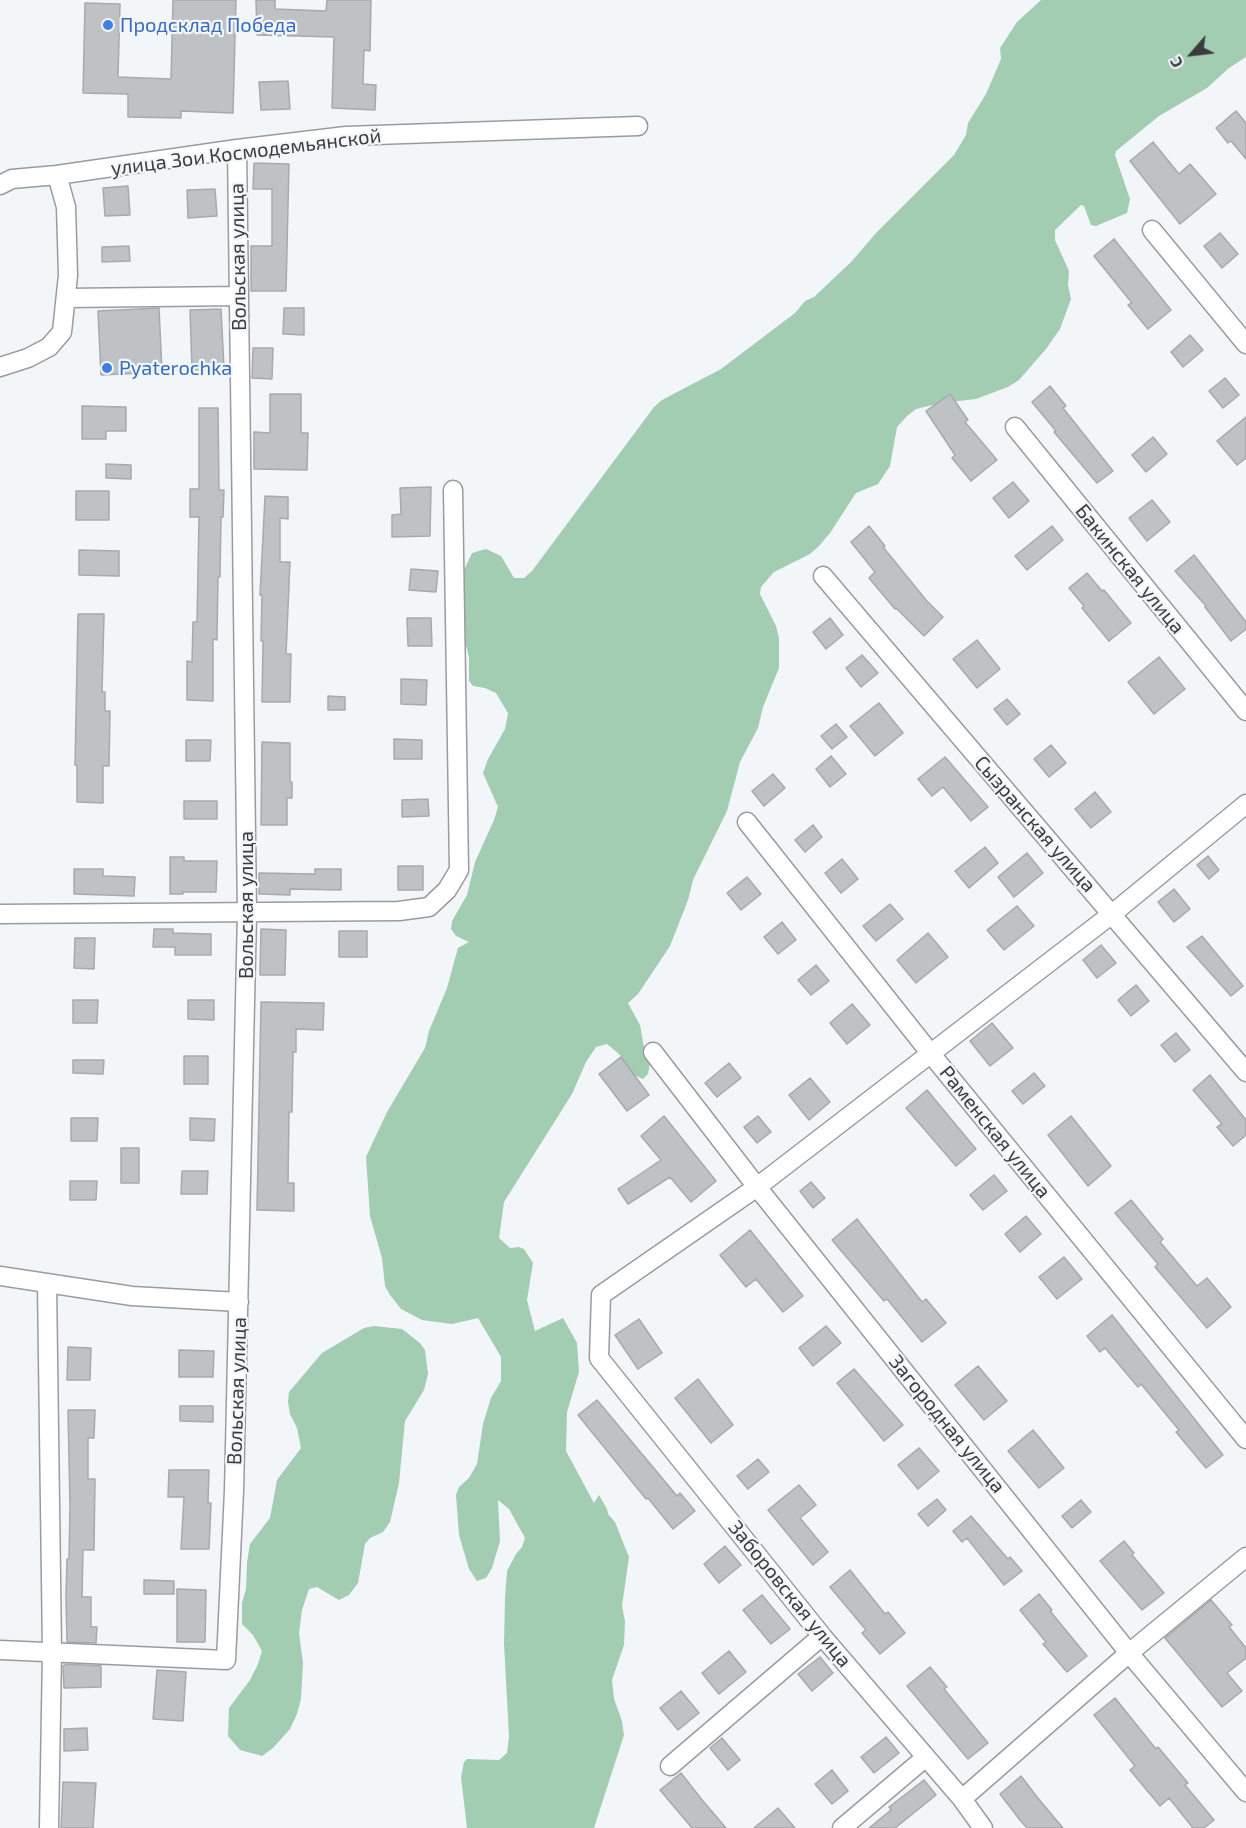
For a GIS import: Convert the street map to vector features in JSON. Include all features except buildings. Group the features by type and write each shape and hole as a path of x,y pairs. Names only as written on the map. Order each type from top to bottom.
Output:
{"street":[{"name":"улица Зои Космодемьянской","path":"0,184 12,179 346,136 638,126"},
{"name":"Вольская улица","path":"52,1652 226,1660 234,1491 247,913 237,149"},
{"path":"0,366 28,358 49,347 62,332 67,298 66,207 57,175"},
{"path":"1152,230 1246,344"},
{"path":"67,298 239,296"},
{"name":"Бакинская улица","path":"1015,427 1246,711"},
{"path":"0,914 399,911 429,908 447,890 459,870 453,490"},
{"name":"Сызранская улица","path":"823,576 1246,1072"},
{"path":"757,1187 1112,914 1246,804"},
{"name":"Раменская улица","path":"747,822 931,1054 1246,1439"},
{"name":"Загородная улица","path":"653,1052 757,1187 1129,1653 1246,1792"},
{"name":"Заборовская улица","path":"757,1187 601,1295 598,1358 822,1636 962,1799 983,1828"},
{"path":"0,1276 132,1296 239,1302"},
{"path":"47,1284 52,1652 49,1828"},
{"path":"962,1799 1129,1653 1246,1557"},
{"path":"670,1766 822,1636"},
{"path":"0,1650 52,1652"},
{"path":"842,1828 926,1757"}],"green space":[{"path":"1041,0 1246,0 1246,57 1229,68 1207,88 1159,116 1116,151 1115,155 1130,199 1127,213 1096,226 1091,225 1084,206 1081,205 1055,230 1055,240 1069,271 1068,285 1071,299 1060,329 1019,380 1008,387 976,399 941,403 916,409 907,416 897,427 890,466 878,484 856,493 819,546 810,554 774,572 761,587 760,594 776,626 779,638 779,668 763,707 758,728 740,762 727,811 693,880 688,900 670,946 638,994 628,1003 640,1025 645,1053 650,1063 648,1074 643,1079 634,1075 619,1054 607,1044 596,1047 586,1062 572,1094 504,1202 499,1238 510,1248 524,1249 533,1263 527,1300 535,1331 563,1318 577,1343 579,1372 567,1412 566,1451 594,1503 599,1495 608,1514 615,1522 629,1557 622,1606 625,1621 624,1645 612,1680 614,1699 622,1721 624,1735 594,1828 467,1828 461,1777 464,1762 467,1759 499,1760 507,1753 509,1737 504,1644 507,1571 525,1538 509,1509 498,1500 500,1541 492,1568 486,1578 477,1581 469,1569 459,1535 456,1495 459,1487 469,1478 477,1464 483,1424 491,1398 501,1381 501,1357 478,1318 452,1324 422,1320 401,1309 390,1295 385,1286 382,1258 370,1216 366,1157 387,1112 425,1048 429,1031 447,988 458,948 469,942 456,936 451,929 452,921 467,895 475,862 498,807 483,773 505,729 508,713 496,693 473,686 469,681 469,657 459,619 459,581 472,553 486,549 501,556 514,578 524,578 532,571 654,407 662,400 721,369 795,313 805,301 814,297 852,261 877,232 954,155 966,135 968,123 986,94 1001,59 1000,48 1017,22"},
{"path":"374,1326 402,1329 420,1343 425,1350 428,1374 424,1390 405,1421 399,1483 390,1522 383,1532 370,1538 365,1544 358,1583 349,1595 339,1600 317,1587 309,1589 302,1610 299,1633 303,1663 301,1699 297,1714 290,1729 273,1748 262,1756 240,1750 228,1736 229,1708 250,1680 262,1651 253,1635 242,1624 242,1603 246,1589 250,1544 270,1518 277,1480 301,1448 297,1428 290,1414 289,1392 322,1353 364,1328"}],"place":[{"name":"Продсклад Победа","path":"108,25"},
{"name":"Pyaterochka","path":"107,368"}]}
